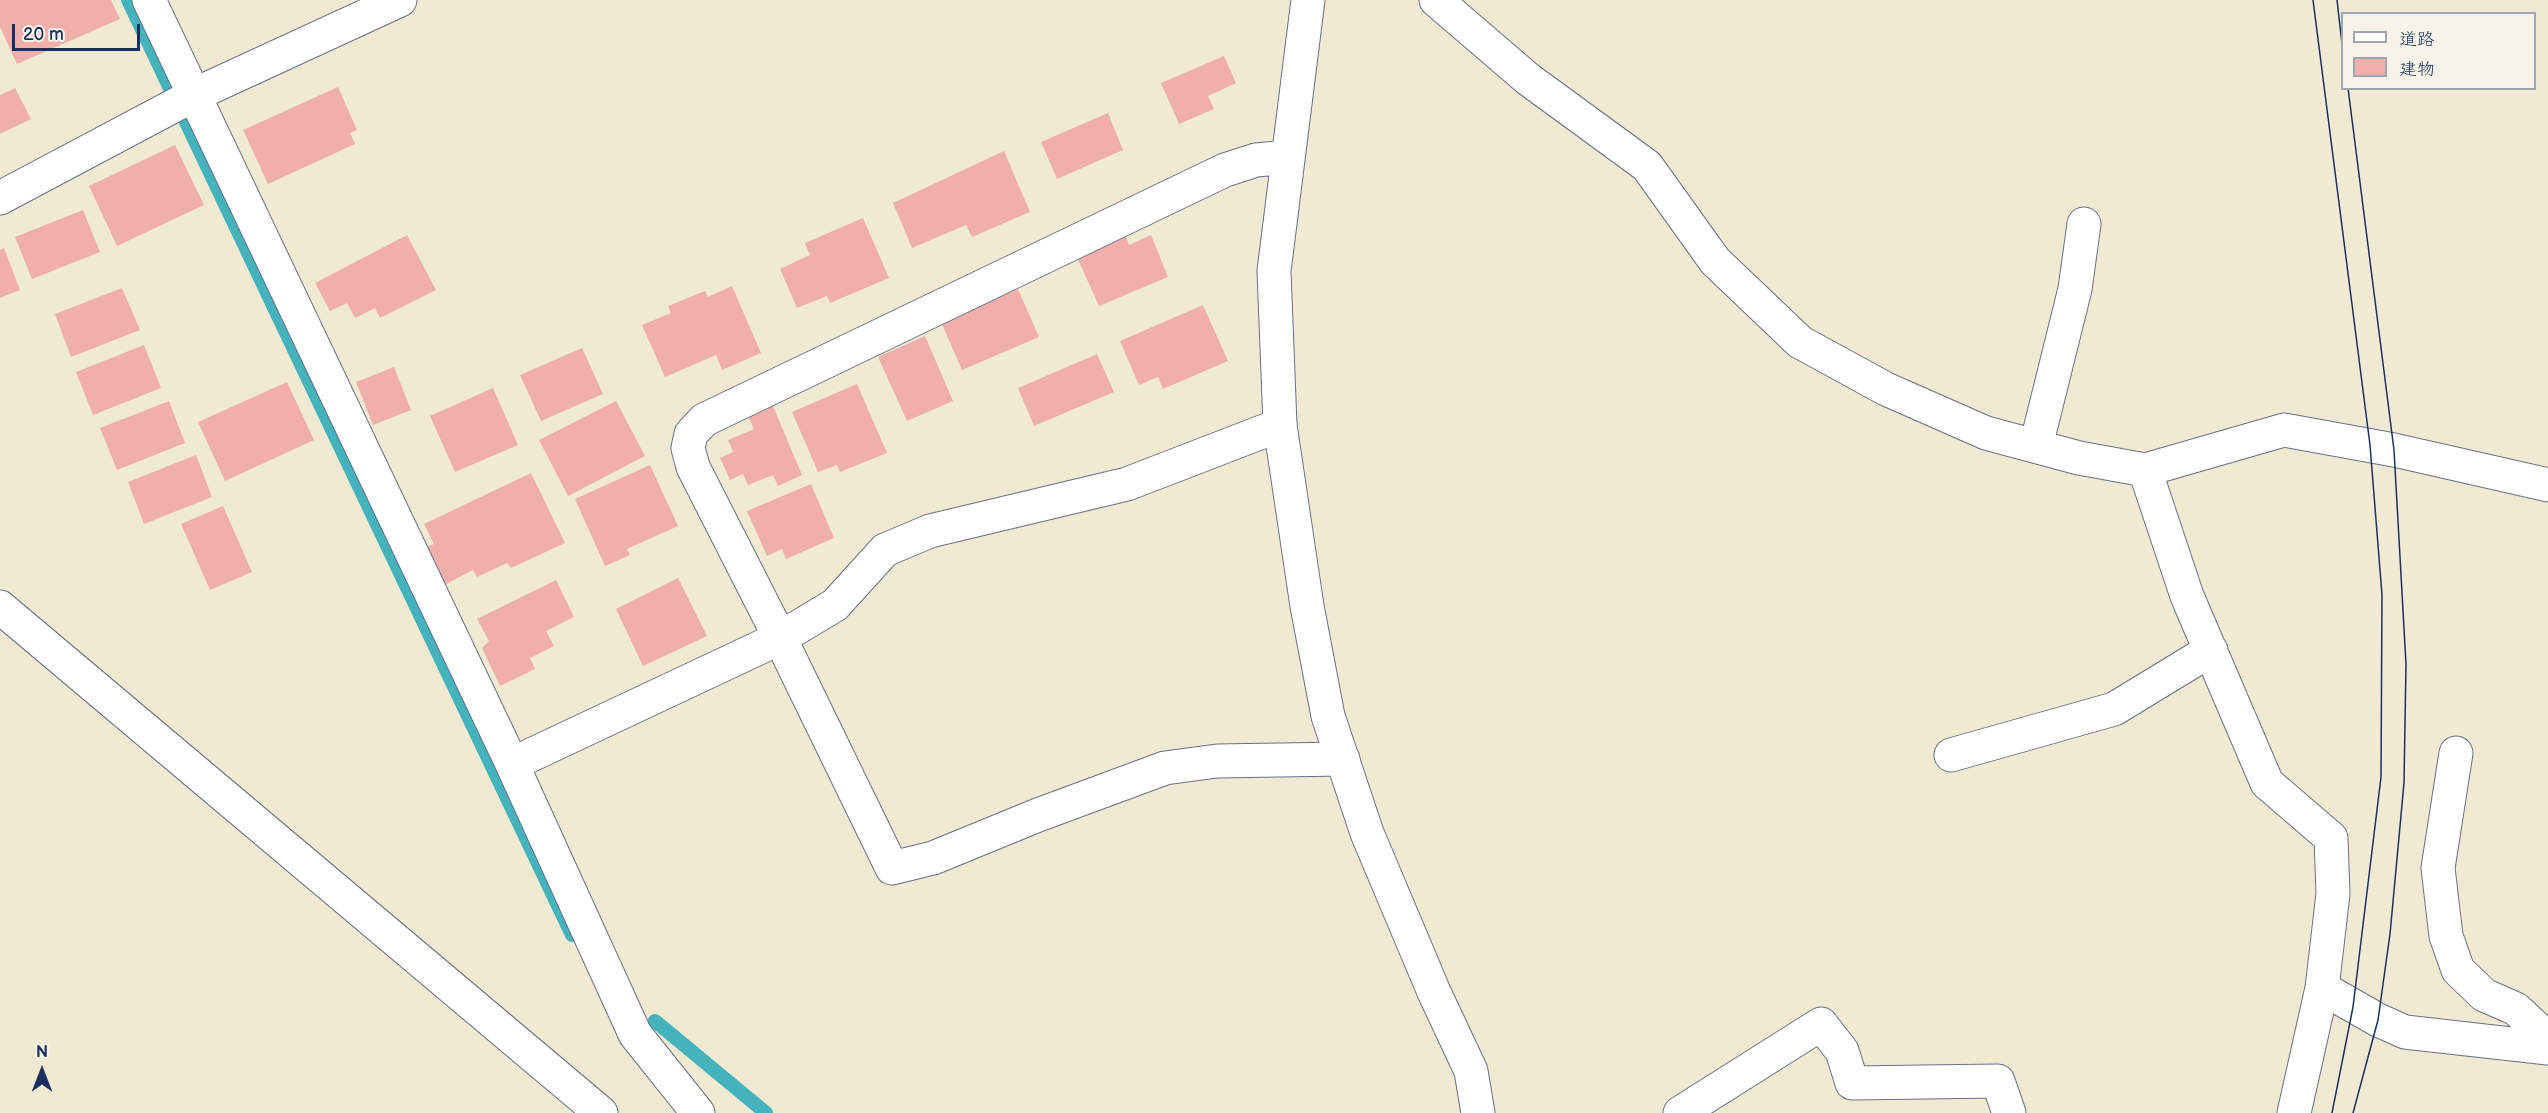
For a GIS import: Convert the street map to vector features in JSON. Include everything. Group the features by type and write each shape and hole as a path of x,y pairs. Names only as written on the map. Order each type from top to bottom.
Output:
{"street":[{"path":"149,0 182,101 512,764 635,1034 698,1113"},
{"path":"0,198 182,101 400,0"},
{"path":"1308,0 1274,271 1280,425 1307,606 1328,716 1367,833 1434,992 1471,1071 1478,1113"},
{"path":"1436,0 1528,79 1647,166 1715,261 1800,342 1896,393 1986,433 2079,458 2145,470 2284,430 2394,450 2548,485"},
{"path":"1288,157 1256,160 1225,170 704,420 691,434 688,448 693,467 780,638 892,868 933,858 1038,815 1165,768 1216,761 1343,759"},
{"path":"2036,446 2075,289 2084,224"},
{"path":"512,764 780,638 835,605 885,550 930,531 1127,484 1280,425"},
{"path":"2145,470 2187,596 2267,783 2331,838 2332,894 2322,988 2294,1113"},
{"path":"0,607 601,1113"},
{"path":"1952,755 2114,709 2211,650"},
{"path":"2456,753 2438,868 2446,936 2458,970 2484,995 2516,1009 2548,1039"},
{"path":"2322,988 2378,1020 2405,1032 2548,1047"},
{"path":"1680,1113 1821,1024 1842,1051 1852,1083 1998,1081 2009,1113"}],"building":[{"path":"0,0 111,0 120,19 17,64 0,27"},
{"path":"1224,56 1236,83 1208,96 1214,109 1179,124 1161,83"},
{"path":"338,87 357,130 350,133 355,144 268,184 243,130"},
{"path":"15,88 31,119 0,134 0,95"},
{"path":"1108,113 1123,150 1057,179 1041,142"},
{"path":"175,145 204,205 117,246 89,186"},
{"path":"1004,151 1030,212 972,237 966,225 912,248 893,203"},
{"path":"83,210 100,252 32,279 15,237"},
{"path":"863,218 889,278 830,303 827,296 797,308 780,269 810,255 805,243"},
{"path":"1125,234 1129,245 1151,235 1168,277 1099,306 1076,255"},
{"path":"407,235 436,290 380,318 375,308 355,318 347,303 330,311 315,283"},
{"path":"4,248 20,290 0,298 0,250"},
{"path":"732,286 761,353 722,370 716,355 665,377 642,325 671,313 668,306 705,291 708,297"},
{"path":"122,288 140,330 71,357 55,314"},
{"path":"1018,289 1039,337 962,370 941,322"},
{"path":"1203,305 1228,361 1163,389 1158,377 1139,385 1120,341"},
{"path":"925,336 953,401 907,421 878,357"},
{"path":"144,345 161,388 93,415 76,372"},
{"path":"582,348 603,394 541,421 520,375"},
{"path":"1097,354 1114,392 1034,426 1018,388"},
{"path":"394,367 411,410 373,425 356,382"},
{"path":"287,382 314,440 225,481 198,422"},
{"path":"857,384 887,453 840,472 837,465 818,472 792,412"},
{"path":"493,388 518,445 455,472 430,416"},
{"path":"169,401 185,443 117,470 100,428"},
{"path":"616,401 645,456 568,496 539,440"},
{"path":"773,406 802,475 778,486 773,475 748,485 743,474 730,480 720,458 733,452 728,440 754,429 748,416"},
{"path":"196,455 212,497 144,524 128,482"},
{"path":"650,465 678,526 627,549 630,555 605,566 575,499"},
{"path":"531,473 565,543 511,568 507,563 477,577 473,570 444,585 426,547 434,544 424,524"},
{"path":"811,484 834,538 786,559 782,549 767,556 747,511"},
{"path":"223,506 252,572 210,590 181,524"},
{"path":"678,578 707,636 643,666 616,609"},
{"path":"556,580 574,617 546,631 554,646 530,658 535,669 500,686 482,648 489,641 477,619"}],"waterway":[{"path":"128,0 572,935"},
{"path":"655,1021 766,1113"}],"tram line":[{"path":"2313,0 2370,445 2382,595 2381,777 2353,1007 2332,1113"},
{"path":"2337,0 2341,35"},
{"path":"2348,90 2394,450 2406,664 2404,783 2390,934 2378,1020 2353,1113"}]}
